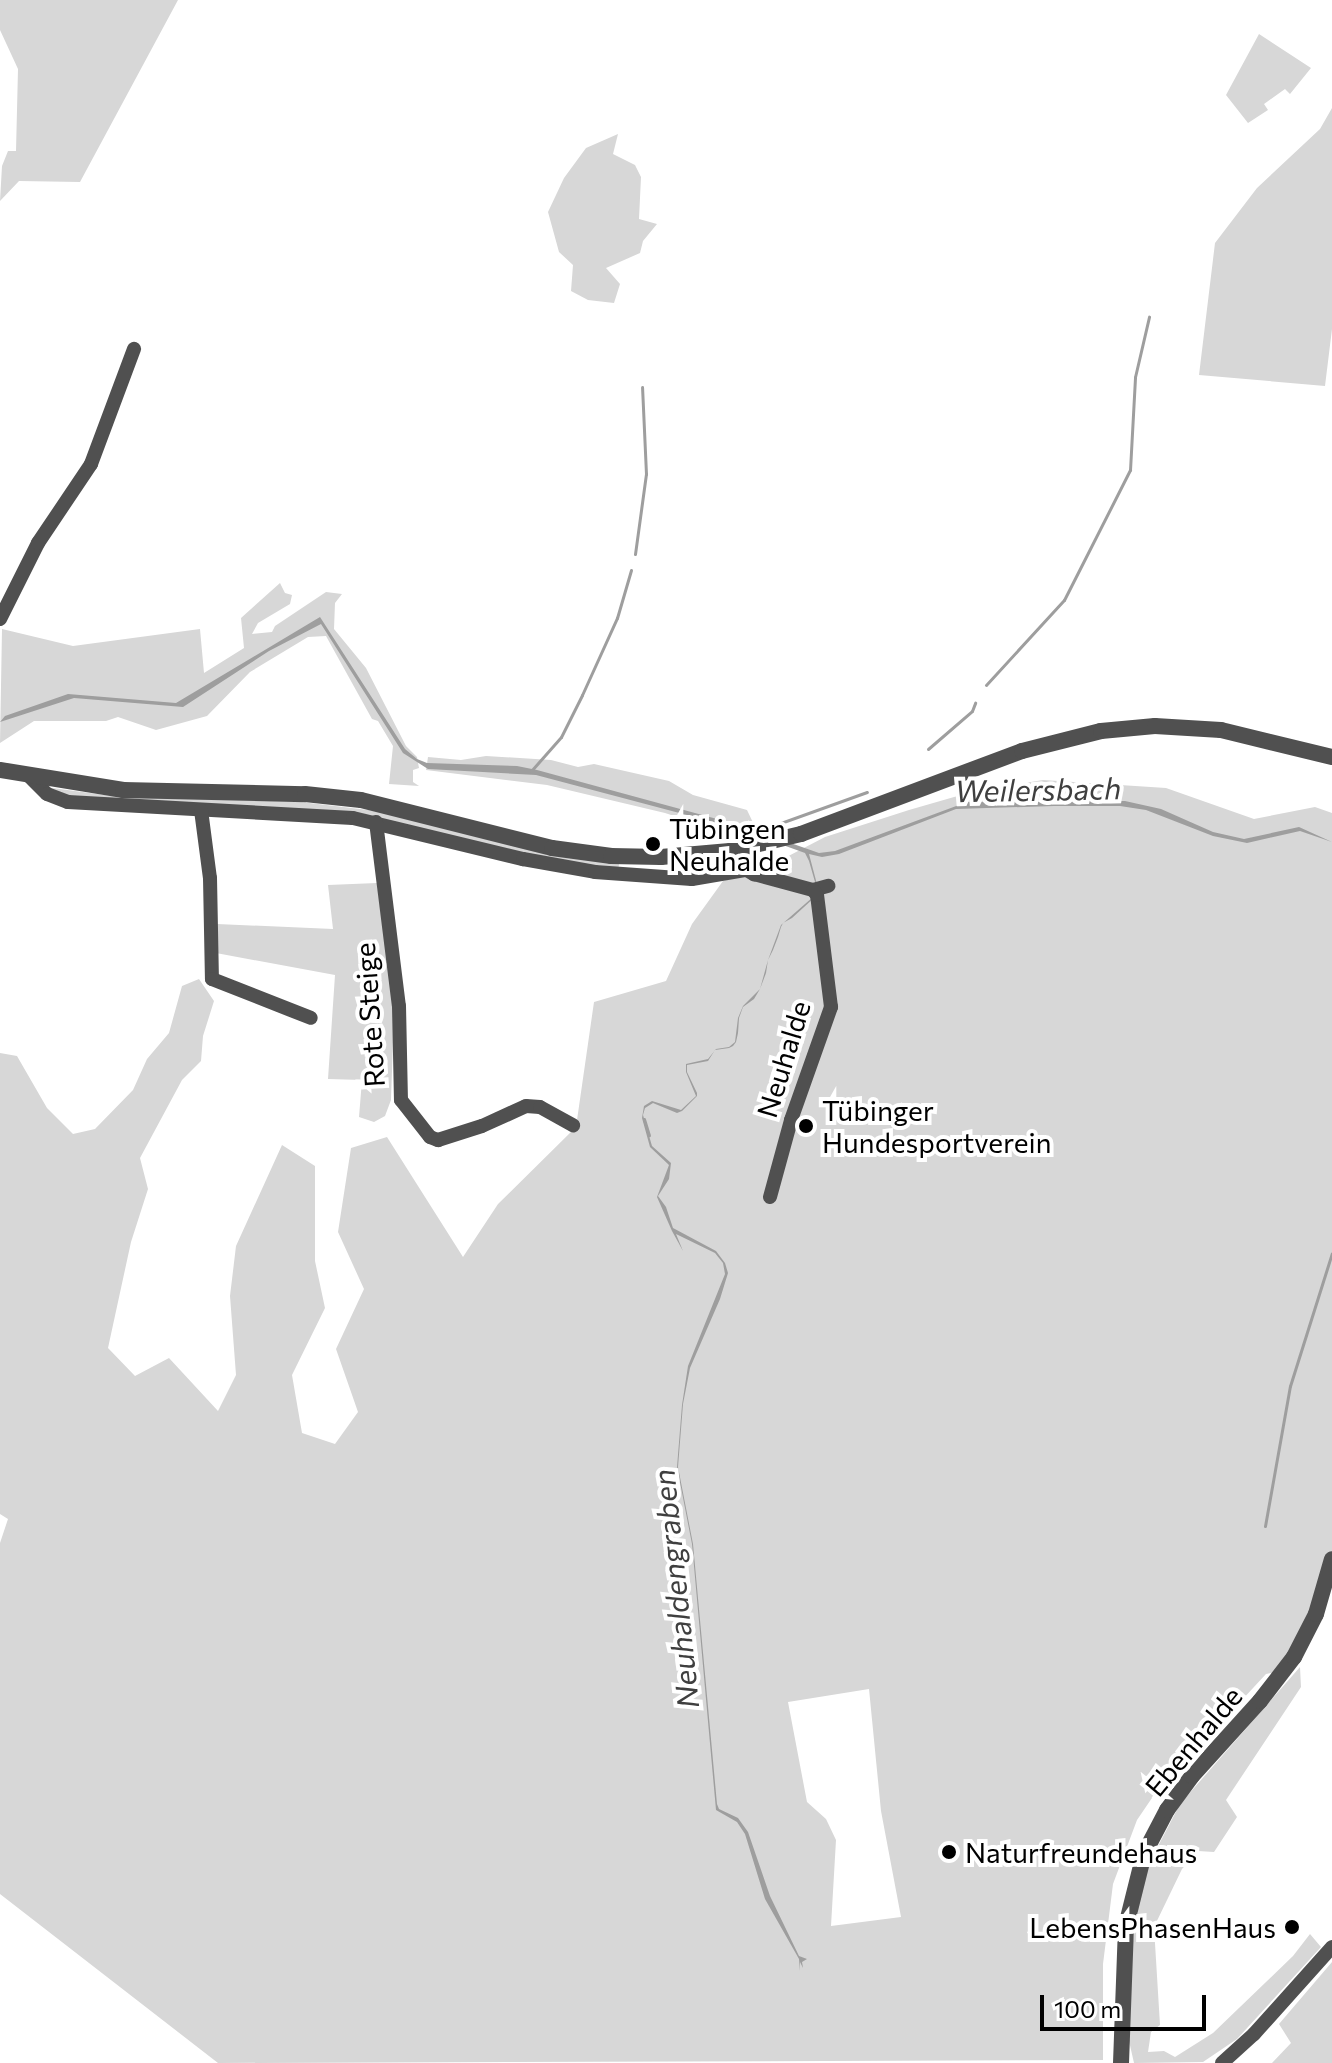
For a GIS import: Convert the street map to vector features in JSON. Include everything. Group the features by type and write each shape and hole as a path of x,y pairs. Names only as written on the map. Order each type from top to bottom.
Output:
{"street":[{"path":"0,619 38,543 91,464 134,349"},
{"path":"0,770 147,792 305,794 361,800 536,844 602,855 661,857 731,851 815,829 1022,751 1109,730 1155,726 1221,730 1332,757"},
{"path":"29,776 47,794 68,802 376,822 572,868 661,878 724,877 746,870"},
{"name":"Rote Steige","path":"201,810 210,878 212,979 311,1018"},
{"name":"Rote Steige","path":"376,822 399,1006 398,1089 401,1100 430,1137 438,1140 482,1126 526,1106 540,1107 573,1125"},
{"name":"Neuhalde","path":"731,851 732,861 746,870 820,888 817,895 831,1007 791,1120 770,1197"},
{"name":"Ebenhalde","path":"1121,2063 1126,1926 1144,1854 1167,1810 1192,1776 1260,1701 1294,1657 1316,1614 1332,1559"},
{"path":"1222,2063 1254,2034 1332,1947"},
{"path":"1109,2063 1122,2044"}],"shaded area":[{"path":"0,0 178,0 80,182 19,181 0,201 2,166 8,151 16,151 18,69 0,30"},
{"path":"1259,34 1311,68 1290,94 1285,89 1264,104 1268,110 1248,123 1226,95"},
{"path":"1332,108 1332,329 1325,386 1199,375 1215,243 1257,188 1320,129"},
{"path":"618,134 613,154 635,165 641,177 639,219 657,224 643,241 640,253 606,268 620,284 614,303 588,300 571,291 573,265 559,252 548,212 564,178 586,148"},
{"path":"280,583 285,593 292,595 290,604 258,623 252,634 272,632 275,626 326,592 342,594 335,603 334,629 366,668 406,746 417,757 419,768 413,770 413,782 419,786 389,784 393,746 378,721 372,719 326,636 308,637 250,672 207,716 156,730 118,717 106,721 34,721 0,743 2,629 73,646 200,629 204,673 244,648 241,618"},
{"path":"320,617 405,749 417,759 427,763 517,766 537,770 739,825 819,853 835,851 967,802 1125,801 1161,809 1213,832 1244,839 1299,827 1332,842 1300,831 1247,843 1213,836 1146,810 1120,806 956,809 839,854 822,857 809,854 818,888 815,897 784,923 813,897 817,889 805,853 736,828 536,775 428,769 403,753 321,624 269,651 183,707 74,698 0,722 5,716 68,694 176,703"},
{"path":"486,756 551,760 578,767 594,764 669,781 693,795 747,810 757,831 735,836 665,813 547,785 426,770 428,757 461,760"},
{"path":"1043,780 1166,788 1254,819 1315,807 1332,813 1332,1561 1285,1670 1266,1674 1154,1795 1137,1820 1113,1884 1103,1964 1103,2060 218,2063 0,1894 0,1543 8,1519 0,1514 0,1053 17,1056 47,1108 73,1134 95,1129 133,1090 147,1059 169,1033 182,986 199,979 214,1001 203,1036 201,1061 182,1080 140,1158 148,1189 131,1242 108,1348 135,1376 169,1358 218,1411 236,1375 230,1296 236,1246 282,1145 315,1166 315,1261 325,1308 292,1375 302,1433 335,1444 358,1412 336,1349 364,1289 338,1232 351,1148 387,1137 463,1257 498,1204 576,1127 594,1002 666,981 692,924 723,881 775,863 825,837 961,795 982,796 1007,786","holes":["869,1689 881,1811 901,1917 831,1926 836,1840 826,1819 807,1802 788,1702"]},
{"path":"45,787 112,796 301,802 394,813 549,855 619,864 618,872 563,864 393,822 67,798"},
{"path":"377,883 394,1013 391,1100 385,1116 374,1122 359,1117 362,1080 328,1079 335,975 216,953 217,924 333,929 328,885"},
{"path":"760,989 754,999 743,1007 736,1042 729,1048 715,1050 729,1047 735,1042 738,1018 743,1006"},
{"path":"714,1051 708,1061 687,1065 697,1096 682,1111 677,1113 653,1103 645,1108 643,1115 652,1146 671,1163 669,1179 658,1196 666,1207 673,1228 716,1251 725,1263 728,1273 690,1368 683,1404 678,1467 693,1544 717,1804 719,1809 738,1818 748,1832 770,1896 799,1956 807,1959 802,1962 803,1968 800,1962 800,1971 799,1959 765,1899 745,1834 737,1822 716,1810 692,1544 677,1467 682,1405 688,1366 725,1274 723,1263 715,1253 676,1234 683,1251 672,1231 657,1197 669,1165 650,1147 642,1118 644,1106 652,1101 681,1110 696,1096 686,1072 686,1064 708,1059"},
{"path":"1300,1667 1301,1687 1226,1800 1237,1817 1214,1852 1198,1851 1182,1869 1154,1927 1160,2025 1151,2032 1148,2052 1164,2051 1175,2057 1213,2033 1293,1956 1310,1934 1321,1947 1237,2039 1203,2062 1134,2063 1129,2041 1131,1955 1143,1875 1180,1804"},
{"path":"1332,1962 1332,2063 1272,2063 1291,2043 1279,2024"}],"waterway":[{"path":"986,685 1064,600 1130,470 1135,377 1149,317"},
{"path":"635,554 646,474 642,387"},
{"path":"531,771 561,737 582,695 617,618 631,570"},
{"path":"928,749 972,711 975,703"},
{"path":"753,833 867,792"},
{"name":"Neuhaldengraben","path":"644,1119 649,1135"},
{"path":"1265,1526 1290,1386 1332,1253"}],"place":[{"name":"Tübingen Neuhalde","path":"653,844"},
{"name":"Tübinger Hundesportverein","path":"806,1126"},
{"name":"Naturfreundehaus","path":"949,1852"},
{"name":"LebensPhasenHaus","path":"1292,1927"}],"water label":[{"name":"Weilersbach","path":"1038,789"}]}
